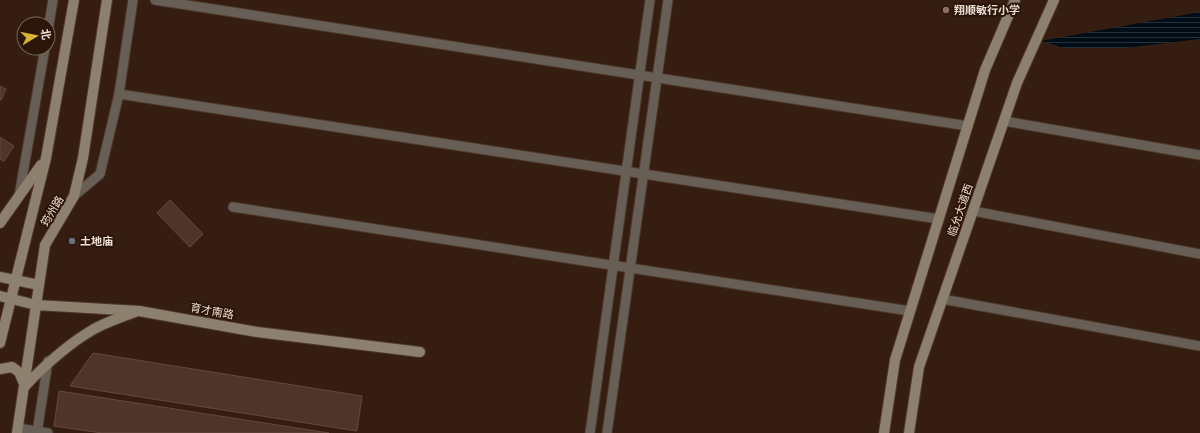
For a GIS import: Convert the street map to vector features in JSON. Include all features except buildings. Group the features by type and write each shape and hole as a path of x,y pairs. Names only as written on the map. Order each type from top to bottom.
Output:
{"main road":[{"name":"筠州路","path":"0,343 46,158 74,0"},
{"name":"筠州路","path":"17,430 25,386 45,245 74,196 84,158 108,0"},
{"name":"临允大道西","path":"884,433 895,360 985,70 1015,0"},
{"name":"临允大道西","path":"909,433 919,367 1017,83 1054,0"},
{"path":"0,223 19,199 46,158"},
{"path":"0,277 39,285"},
{"name":"育才南路","path":"0,296 36,305 138,311 257,332 420,352"},
{"path":"0,370 12,368 19,372 25,386 48,361 96,328 138,311"}],"street":[{"path":"50,16 53,0"},
{"path":"74,196 100,174 119,94 133,0"},
{"path":"154,0 968,126"},
{"path":"590,433 650,0"},
{"path":"607,433 668,0"},
{"path":"19,199 44,56"},
{"path":"119,94 939,219"},
{"path":"1004,121 1200,155"},
{"path":"234,207 910,311"},
{"path":"973,211 1200,254"},
{"path":"942,299 1200,346"},
{"path":"37,432 48,361"},
{"path":"17,430 48,433"}],"shaded area":[{"path":"1200,12 1200,39 1125,48 1064,48 1041,41"}],"place":[{"name":"翔顺敏行小学","path":"946,10"},
{"name":"土地庙","path":"72,241"}]}
